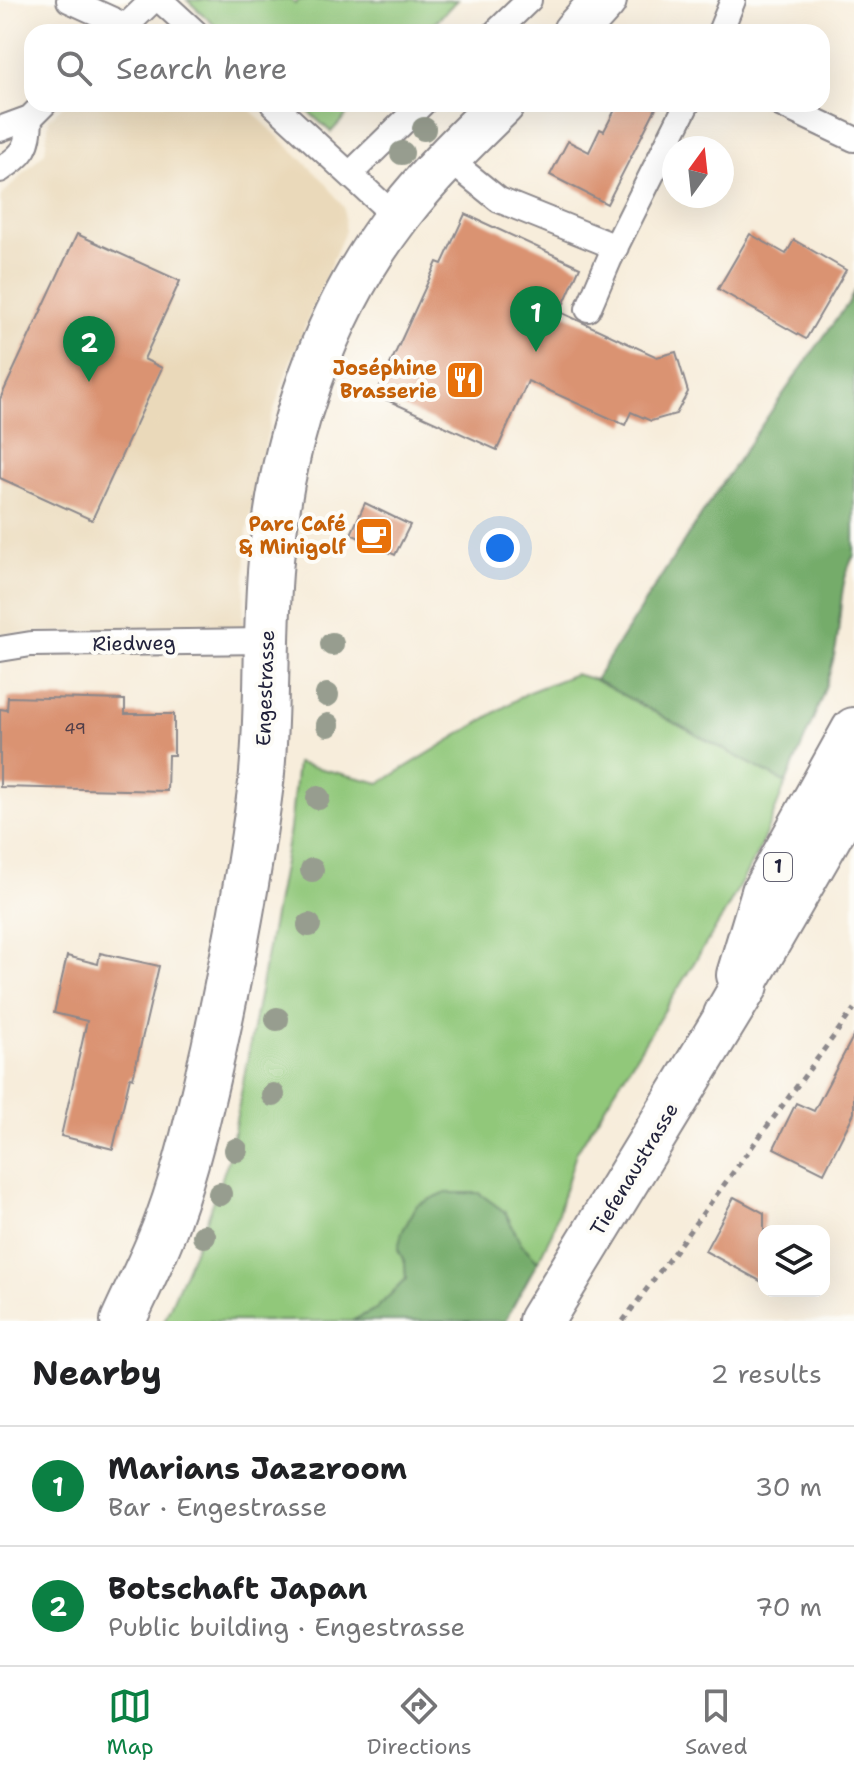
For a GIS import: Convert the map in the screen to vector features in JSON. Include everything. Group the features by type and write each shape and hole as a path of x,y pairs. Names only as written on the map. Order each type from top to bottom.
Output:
{"main road":[{"path":"582,24 604,0"},
{"name":"Engestrasse","path":"123,1321 168,1219 200,1109 229,980 261,780 270,575 277,502 298,412 329,334 365,264 396,217 447,158 494,112"},
{"name":"Tiefenaustrasse","path":"726,1015 764,892 854,730"},
{"path":"726,1015 854,793"},
{"name":"Tiefenaustrasse","path":"541,1321 726,1015 854,815"}],"lane":[{"path":"69,0 114,24"},
{"path":"128,24 153,0"},
{"path":"160,0 186,24"},
{"path":"504,24 529,0"},
{"path":"723,24 733,0"},
{"path":"0,129 35,112"},
{"path":"0,170 20,157 30,141 37,112"},
{"path":"282,112 396,217"},
{"path":"350,174 414,112"},
{"path":"588,309 683,112"},
{"path":"797,112 854,139"},
{"path":"447,158 499,200 616,247"},
{"name":"Riedweg","path":"0,649 31,644 268,641"}],"path":[{"path":"623,1321 854,1009"}],"shaded area":[{"path":"56,112 252,112 325,182 344,208 345,231 291,360 270,422 247,532 243,628 0,633 0,197 45,152 49,119"}],"green space":[{"path":"187,0 291,0 295,4 299,0 457,0 434,24 213,24"},
{"path":"309,112 350,112 331,132"},
{"path":"854,291 854,555 843,589 836,647 827,682 786,783 595,680 719,488"},
{"path":"575,674 595,680 786,783 759,850 723,916 576,1153 552,1233 538,1261 521,1244 505,1211 398,1249 405,1263 406,1279 376,1309 352,1321 164,1321 205,1225 229,1158 290,829 297,763 380,783 529,692"},
{"path":"444,1193 479,1193 505,1212 521,1244 538,1261 505,1321 352,1321 376,1309 406,1279 405,1263 398,1249 402,1232 417,1205"}],"building":[{"path":"614,112 654,112 607,204 550,175 568,141 589,152 600,129 604,131"},
{"path":"465,214 580,267 560,312 657,357 676,352 688,392 676,414 651,421 631,412 625,425 528,381 497,450 376,395 437,262 442,264"},
{"path":"77,234 180,281 144,359 162,368 92,520 0,478 0,399"},
{"path":"750,234 786,254 794,240 846,270 806,339 718,289"},
{"path":"365,503 410,525 395,555 351,534"},
{"path":"8,697 125,700 125,714 174,714 174,755 168,755 167,791 0,787 0,709 7,710"},
{"path":"100,953 159,966 113,1149 61,1136 87,1021 54,1013 67,956 98,964"},
{"path":"854,1035 854,1113 824,1173 774,1148 796,1103 814,1111"},
{"path":"734,1197 764,1213 764,1225 758,1225 758,1280 705,1251"}],"place":[{"name":"Marians Jazzroom","path":"536,352"},
{"name":"Joséphine Brasserie","path":"465,380"},
{"name":"Botschaft Japan","path":"89,382"},
{"name":"Parc Café & Minigolf","path":"374,536"}]}
